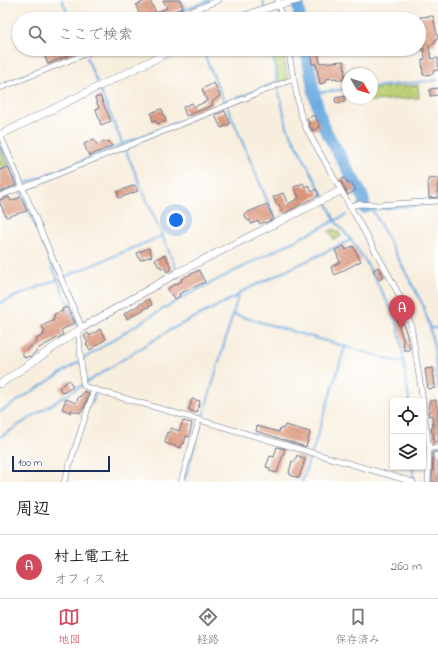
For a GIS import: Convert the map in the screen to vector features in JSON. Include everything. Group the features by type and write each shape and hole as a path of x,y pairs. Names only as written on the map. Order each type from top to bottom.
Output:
{"street":[{"path":"189,12 219,0"},
{"path":"254,12 278,2 295,0"},
{"path":"278,2 280,12"},
{"path":"0,88 80,56"},
{"path":"160,56 0,134 80,330 80,358 84,384 94,390 412,482"},
{"path":"289,56 300,112 306,128 340,191 387,272 409,318 422,398"},
{"path":"0,196 293,79"},
{"path":"0,384 80,330 177,273 340,191"},
{"path":"349,206 360,204 385,205 438,201"},
{"path":"64,482 94,390"},
{"path":"181,482 201,420"},
{"path":"426,425 429,448 428,482"},
{"path":"429,448 438,448"}],"green space":[{"path":"274,56 283,56 288,79 279,83"},
{"path":"418,85 419,98 378,101 378,88"},
{"path":"0,146 8,165 0,169"},
{"path":"334,229 341,235 339,238 334,240 329,231"}],"building":[{"path":"150,0 156,12 138,12 136,5"},
{"path":"163,0 180,0 183,8 172,12 158,12 167,8"},
{"path":"433,16 438,39 435,40 435,44 429,45 431,59 438,58 438,70 433,71 433,74 423,75 422,60 425,59 425,56 426,56 426,17"},
{"path":"45,56 67,56 48,64"},
{"path":"311,56 319,56 320,63 344,61 344,68 342,68 342,80 337,80 337,78 326,79 326,82 320,84 316,64 312,64"},
{"path":"214,83 220,96 212,102 213,105 186,116 183,107 192,103 194,107 207,101 202,89"},
{"path":"438,88 438,95 430,96 430,89"},
{"path":"100,96 111,121 101,125 96,109 99,108 95,98"},
{"path":"342,97 342,102 336,103 335,98"},
{"path":"162,109 166,121 158,124 156,121 153,122 151,113"},
{"path":"225,111 230,124 221,128 215,115"},
{"path":"315,115 320,127 312,131 307,118"},
{"path":"94,139 97,145 104,141 104,143 109,141 112,146 89,156 84,144"},
{"path":"8,167 16,185 0,192 0,170"},
{"path":"344,178 348,184 351,182 356,190 348,195 340,180"},
{"path":"438,178 438,197 429,198 428,179"},
{"path":"303,183 305,187 308,185 312,192 316,189 319,195 283,214 273,197 283,193 288,204 299,198 294,187"},
{"path":"135,185 138,191 119,198 117,192"},
{"path":"9,197 11,201 21,197 27,211 6,217 1,205 0,206 0,200"},
{"path":"267,204 274,219 260,224 258,221 251,224 250,220 248,221 244,214"},
{"path":"344,246 346,250 353,246 361,261 335,275 331,267 340,262 335,250"},
{"path":"149,248 152,256 140,260 137,253"},
{"path":"165,255 172,269 167,272 165,268 162,269 161,266 159,267 155,259"},
{"path":"378,267 384,277 379,280 373,270"},
{"path":"199,270 205,282 179,294 180,296 175,299 173,295 171,295 168,288 182,281 181,279"},
{"path":"149,299 152,305 127,319 124,314"},
{"path":"67,307 75,323 61,330 63,335 37,349 38,350 30,357 25,358 22,353 37,342 36,339 44,335 43,333 45,332 42,326 54,320 54,314 63,311 62,309"},
{"path":"401,315 410,350 404,350 403,339 396,317"},
{"path":"100,329 106,339 90,350 86,344 88,343 84,336 88,333 90,336"},
{"path":"433,368 435,388 428,389 425,369"},
{"path":"69,380 73,387 63,393 59,388"},
{"path":"84,391 89,393 84,408 80,413 71,410 71,413 62,409 66,399 76,403 79,396 80,397"},
{"path":"192,399 200,401 197,413 189,410"},
{"path":"436,400 438,414 438,442 434,442 431,428 433,428 432,415 429,416 428,411 430,411 429,401"},
{"path":"183,421 192,423 189,437 186,436 184,444 182,443 181,448 165,443 167,432 169,433 171,428 179,431"},
{"path":"285,425 310,432 306,447 256,431 257,426 279,432 280,428 283,429"},
{"path":"277,447 285,449 277,473 269,471 270,468 266,467 270,456 274,457"},
{"path":"433,452 438,452 438,482 432,482"},
{"path":"297,455 305,459 299,478 290,475 291,474 289,473 292,461 295,462"}],"waterway":[{"path":"62,0 67,12"},
{"path":"181,0 185,10"},
{"path":"180,12 210,0"},
{"path":"263,0 265,12"},
{"path":"297,0 299,12"},
{"path":"1,85 72,56"},
{"path":"205,56 225,103"},
{"path":"273,56 278,88 287,127 324,197"},
{"path":"307,56 314,93 323,126 361,193 364,201 364,208"},
{"path":"87,58 97,82"},
{"path":"378,86 438,80"},
{"path":"24,184 277,82"},
{"path":"100,90 123,145"},
{"path":"314,93 342,90"},
{"path":"228,108 275,219"},
{"path":"0,143 18,185"},
{"path":"125,149 176,268"},
{"path":"20,190 77,325"},
{"path":"326,201 335,221 352,241 366,262 393,313 401,342 409,398"},
{"path":"370,210 438,203"},
{"path":"358,209 368,208 373,211 423,305 434,348 438,389"},
{"path":"0,412 146,319 189,294 346,215"},
{"path":"64,277 162,236"},
{"path":"184,482 239,293 351,240"},
{"path":"0,303 58,279"},
{"path":"0,437 168,331 237,296"},
{"path":"232,314 399,362 403,361"},
{"path":"430,328 438,328"},
{"path":"302,482 345,347"},
{"path":"92,404 95,394"},
{"path":"413,470 413,481"}],"place":[{"name":"村上電工社","path":"402,328"}]}
